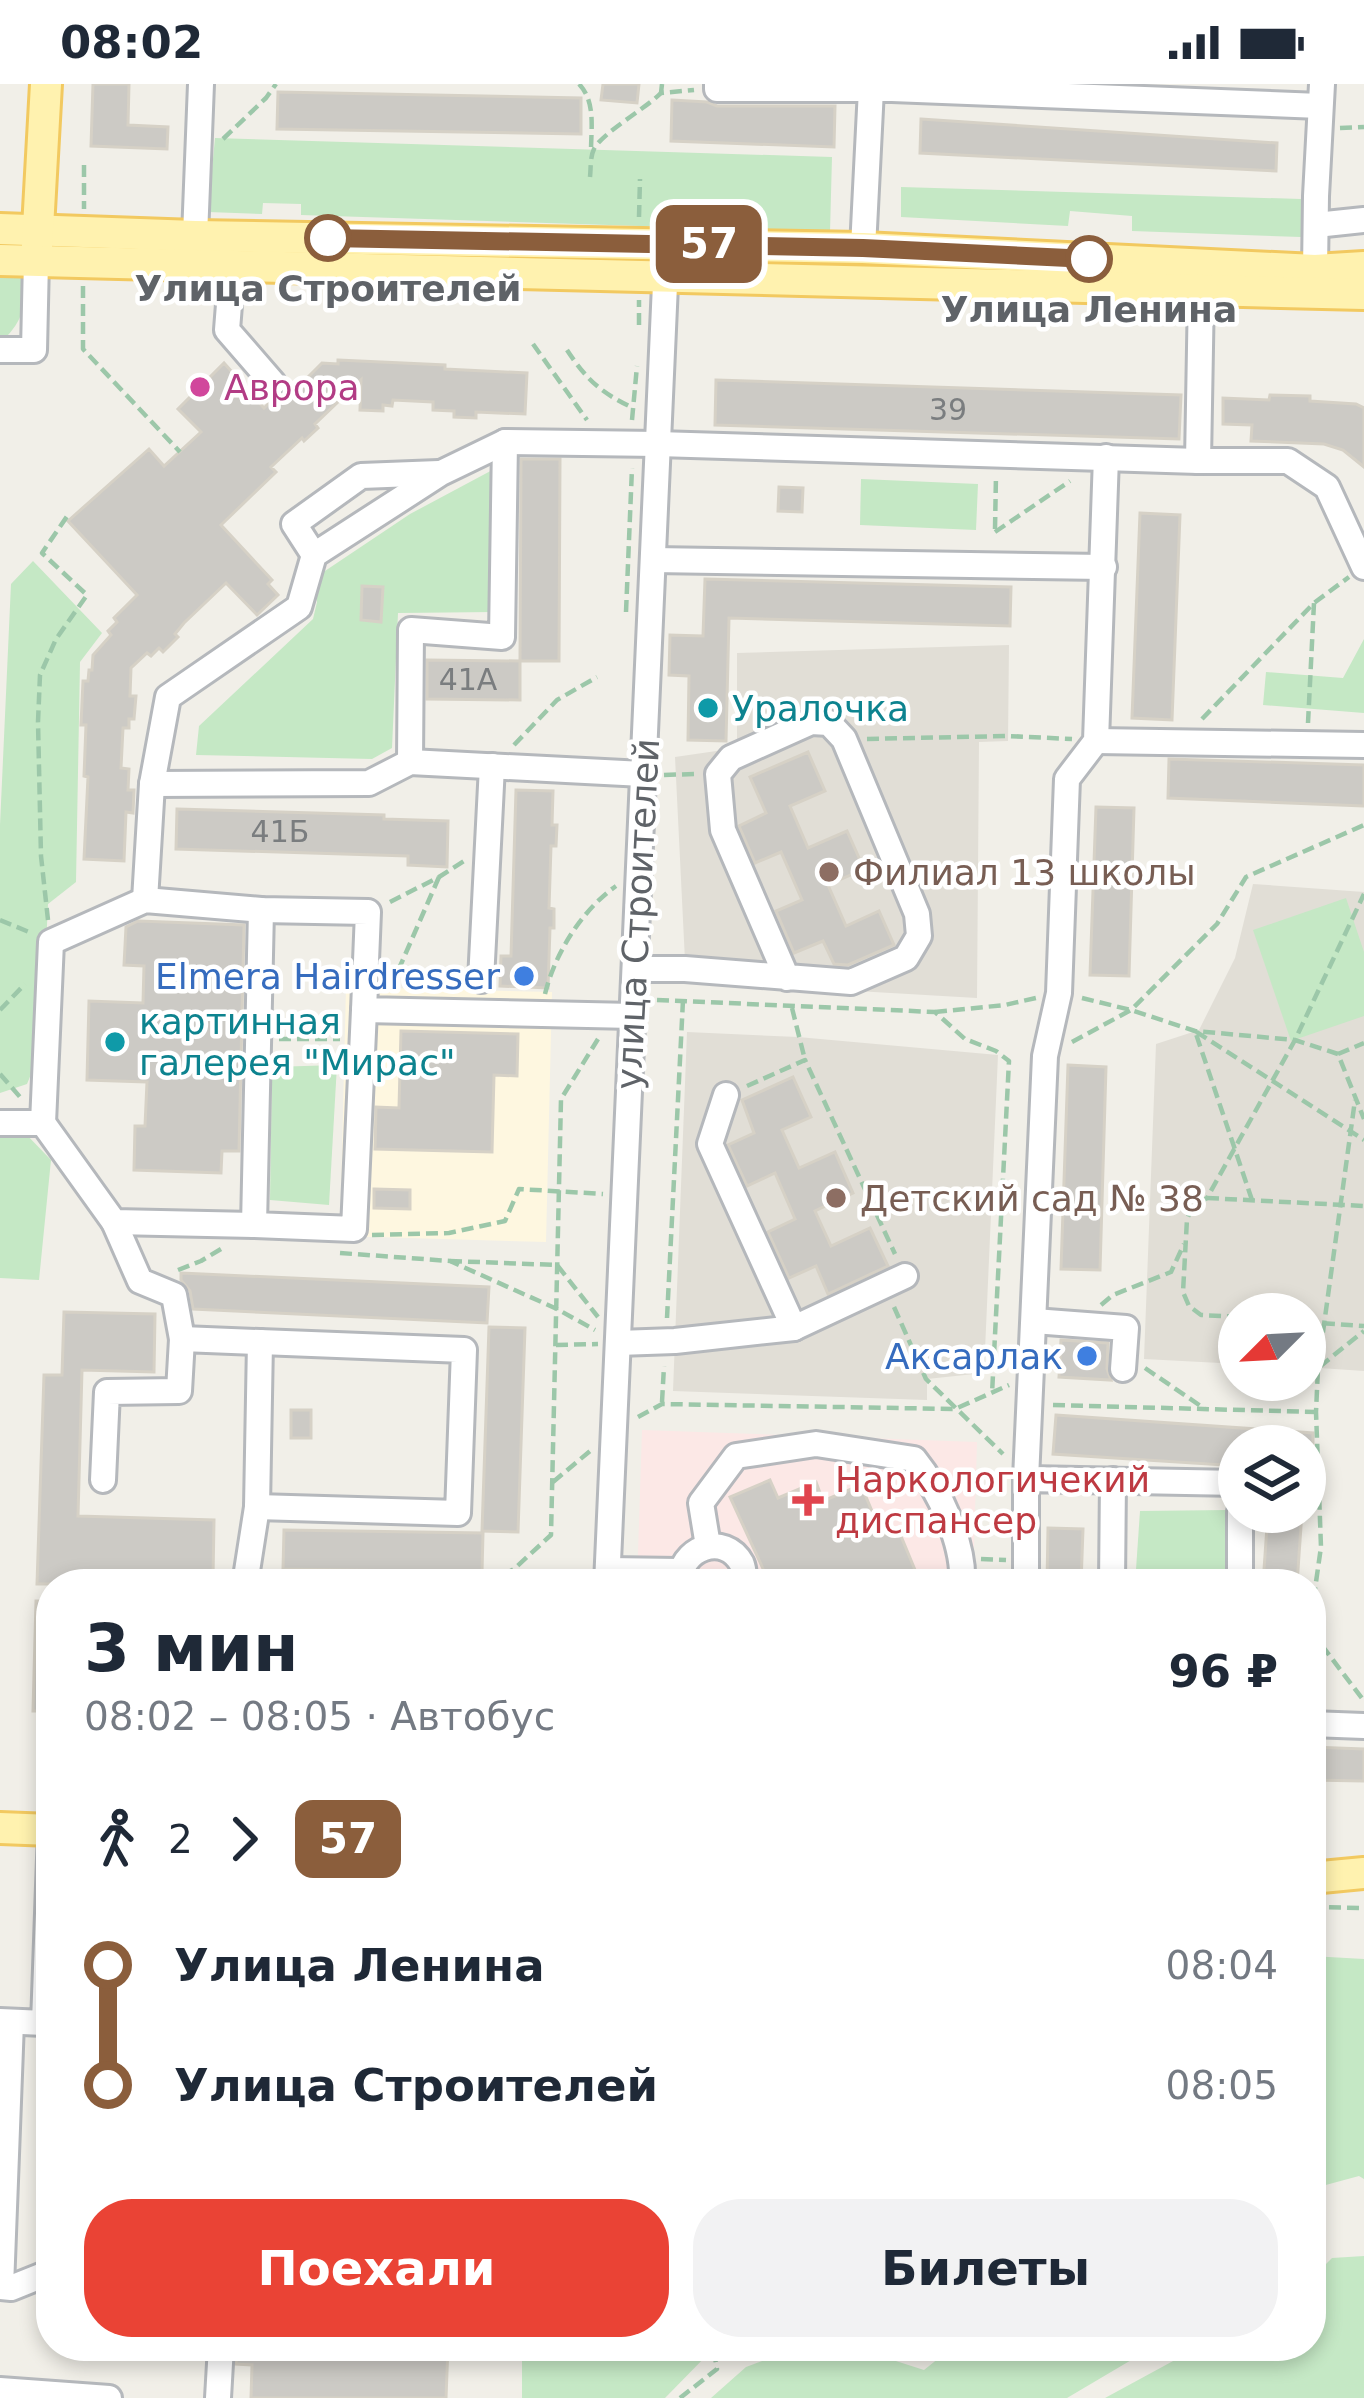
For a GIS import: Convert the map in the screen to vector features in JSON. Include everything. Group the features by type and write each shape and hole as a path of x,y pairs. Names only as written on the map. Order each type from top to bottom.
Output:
{"main road":[{"path":"37,244 46,84"},
{"path":"0,229 37,244 232,266 1364,294"},
{"path":"0,260 37,244 195,236 863,248 1315,270 1364,268"},
{"path":"0,1828 36,1829"},
{"path":"1326,1877 1364,1873"}],"street":[{"path":"195,236 201,84"},
{"path":"717,86 1321,95 1315,270"},
{"path":"863,248 885,88"},
{"path":"1316,225 1364,220"},
{"name":"улица Строителей","path":"608,1569 625,1195 627,1010 654,774 653,560 645,444 667,243"},
{"path":"0,350 34,350 37,244"},
{"path":"232,266 227,330 272,382"},
{"path":"1198,461 1201,291"},
{"path":"145,900 152,784 168,697 299,607 314,555 441,473 505,442 1288,461 1327,487 1364,567"},
{"path":"410,762 411,630 502,637 505,442"},
{"path":"1027,1569 1026,1479 1045,1057 1059,992 1067,779 1096,740 1106,457"},
{"path":"314,555 294,524 361,476 441,473"},
{"path":"653,560 1104,567"},
{"path":"635,969 851,982 906,958 919,936 917,914 844,739 829,723 811,722 731,758 718,774 723,830 787,978"},
{"path":"1096,740 1364,746"},
{"path":"152,784 370,783 410,762 654,774"},
{"path":"481,980 492,766"},
{"path":"104,1480 107,1392 179,1391 182,1339 175,1295 140,1281 114,1222 43,1123 51,942 145,900 261,910 368,912 373,1011 364,1040 354,1229 114,1222"},
{"path":"254,1225 261,910"},
{"path":"373,1011 541,1014 627,1010"},
{"path":"727,1095 710,1144 794,1328"},
{"path":"0,1123 43,1123"},
{"path":"618,1343 794,1328 894,1281"},
{"path":"1034,1321 1126,1328 1133,1368"},
{"path":"182,1339 464,1350 458,1513 257,1507"},
{"path":"247,1569 257,1507 260,1342"},
{"path":"708,1546 701,1503 736,1456 816,1444 914,1459 931,1480 961,1569"},
{"path":"1026,1479 1218,1482"},
{"path":"1112,1569 1113,1480"},
{"path":"1240,1533 1240,1569"},
{"path":"683,1569 690,1554 708,1546 728,1550 743,1569"},
{"path":"1326,1725 1364,1726"},
{"path":"36,2023 6,2022 0,2287 11,2288 36,2278"},
{"path":"218,2398 220,2361"},
{"path":"0,2390 109,2398"}],"path":[{"path":"197,163 276,84"},
{"path":"579,84 591,105 590,178"},
{"path":"661,93 662,84"},
{"path":"591,152 661,93 717,86"},
{"path":"533,344 604,444"},
{"path":"567,350 604,394 631,407"},
{"path":"625,631 645,444 631,407 638,356"},
{"path":"131,400 180,452"},
{"path":"994,565 997,454"},
{"path":"995,532 1069,482"},
{"path":"0,920 51,942 41,856 40,675 56,639 87,596 42,553 70,512"},
{"path":"1181,740 1314,603 1364,567"},
{"path":"1307,742 1314,603"},
{"path":"492,766 557,700 597,677"},
{"path":"844,739 1008,736 1096,740"},
{"path":"654,774 718,774"},
{"path":"1045,1057 1131,1010 1216,924 1246,877 1364,825"},
{"path":"368,912 439,877 488,844"},
{"path":"373,1011 439,877"},
{"path":"541,1014 550,975 571,936 598,899 616,886 616,908"},
{"path":"1208,1198 1295,1040 1364,893"},
{"path":"514,1569 551,1535 561,1099 627,1010 683,1000 935,1012 1059,992 1195,1031 1295,1040 1338,1054 1364,1043"},
{"path":"662,1404 683,1000"},
{"path":"792,1006 805,1060 894,1281 926,1378 1026,1479"},
{"path":"935,1012 965,1039 1010,1061 992,1394"},
{"path":"1195,1031 1364,1140"},
{"path":"1195,1031 1252,1201"},
{"path":"260,1039 364,1040"},
{"path":"1338,1054 1364,1119"},
{"path":"727,1095 805,1060"},
{"path":"1355,1099 1326,1323 1364,1328"},
{"path":"356,1235 449,1233 506,1221 520,1189 625,1195"},
{"path":"1218,1316 1201,1315 1189,1306 1183,1292 1186,1219 1193,1206 1208,1198 1364,1206"},
{"path":"1079,1324 1113,1294 1171,1272 1186,1240"},
{"path":"171,1273 227,1245"},
{"path":"338,1253 557,1265 618,1343"},
{"path":"450,1261 557,1309 618,1343"},
{"path":"1326,1361 1364,1328"},
{"path":"556,1345 618,1343"},
{"path":"1133,1368 1205,1409"},
{"path":"552,1483 614,1430 662,1404 955,1408 1030,1375"},
{"path":"1316,1401 1318,1569"},
{"path":"1029,1404 1316,1412"},
{"path":"1326,1651 1364,1701"},
{"path":"1326,1907 1364,1908"},
{"path":"680,2398 717,2369 716,2361"}],"shaded area":[{"name":"Филиал 13 школы","path":"1009,645 1008,741 979,742 977,998 686,981 675,757 737,748 737,653"},
{"path":"1253,884 1364,892 1364,1371 1326,1368 1326,1293 1218,1293 1218,1363 1144,1359 1156,1044 1199,1030 1235,958"},
{"path":"346,987 552,992 546,1242 340,1236"},
{"name":"Детский сад № 38","path":"687,1032 998,1055 984,1373 927,1379 927,1400 673,1391"},
{"name":"Наркологичекий диспансер","path":"642,1430 977,1442 973,1569 637,1569"}],"green space":[{"path":"215,138 832,157 830,232 301,215 301,204 263,203 262,214 208,212"},
{"path":"901,187 1301,199 1301,237 1132,231 1132,216 1070,211 1068,226 901,217"},
{"path":"0,271 22,277 23,286 21,316 7,336 0,336"},
{"path":"498,467 495,612 398,613 392,748 372,759 196,755 199,726 313,619 317,602 313,579 410,514"},
{"path":"861,479 978,484 976,530 860,525"},
{"path":"33,561 102,633 80,662 76,882 48,904 41,1050 27,1084 0,1093 0,825 11,584"},
{"path":"1364,639 1364,713 1263,705 1266,672 1343,678"},
{"path":"1346,898 1364,952 1364,1016 1291,1041 1253,930"},
{"path":"337,1065 329,1205 270,1200 272,1067"},
{"path":"23,1131 51,1160 39,1280 0,1278 0,1134"},
{"path":"1218,1510 1218,1533 1228,1533 1227,1569 1136,1569 1140,1511"},
{"path":"1326,1957 1364,1959 1364,2179 1359,2176 1326,2185"},
{"path":"1364,2256 1364,2398 1105,2398 1173,2361 1326,2361 1326,2264 1332,2258"},
{"path":"522,2361 701,2361 665,2398 522,2398"},
{"path":"762,2361 896,2361 924,2370 935,2361 1130,2361 1067,2398 711,2398 746,2367"}],"building":[{"path":"93,84 129,84 128,125 168,127 167,149 91,146"},
{"path":"603,84 639,84 637,103 601,100"},
{"path":"278,92 581,98 581,134 277,129"},
{"path":"672,100 717,106 835,106 834,147 671,141"},
{"path":"921,119 1277,143 1276,171 920,153"},
{"path":"338,360 527,373 525,414 476,412 476,418 454,417 454,411 433,410 433,402 393,400 392,406 383,405 383,411 360,410 361,380 315,424 318,428 271,467 276,472 221,525 272,580 268,584 278,595 257,615 226,583 184,623 163,652 159,648 151,656 147,653 131,668 134,719 129,719 129,728 123,728 121,768 129,769 128,790 134,790 133,813 126,812 124,861 84,859 88,777 84,776 86,725 81,725 83,681 88,681 93,655 111,635 108,631 117,622 114,618 137,595 68,521 149,449 164,466 201,432 178,409 224,363 264,408 285,395 290,382 293,386 322,363 338,364"},
{"path":"716,380 1181,395 1179,439 715,425"},
{"path":"1270,395 1310,396 1310,401 1364,408 1364,467 1343,450 1324,444 1251,441 1252,425 1223,424 1223,398 1269,400"},
{"path":"521,459 560,459 559,661 520,661"},
{"path":"779,487 803,488 802,512 778,511"},
{"path":"1140,513 1180,515 1172,720 1132,718"},
{"path":"705,579 1011,587 1010,626 729,618 726,741 688,740 689,676 669,675 670,635 703,636"},
{"path":"362,586 383,587 381,622 361,620"},
{"path":"427,660 520,661 520,700 427,699"},
{"path":"808,752 825,791 790,806 808,848 847,831 864,869 828,885 846,926 879,911 894,945 848,965 834,964 823,941 794,953 776,911 802,900 781,852 755,863 739,826 766,813 750,777"},
{"path":"1169,759 1364,765 1364,806 1168,798"},
{"path":"516,790 553,791 552,825 557,825 556,846 551,846 549,908 554,909 554,928 550,928 548,988 500,986 501,956 511,956"},
{"path":"1096,807 1134,808 1129,976 1090,975"},
{"path":"177,809 448,821 447,867 408,865 408,856 176,849"},
{"path":"138,921 244,925 239,1151 222,1151 221,1173 134,1170 135,1126 145,1126 147,1082 87,1080 89,1001 143,1003 144,966 124,965 126,927"},
{"path":"401,1031 518,1034 517,1076 494,1075 492,1152 375,1149 376,1107 399,1108"},
{"path":"1068,1065 1106,1067 1100,1270 1061,1269"},
{"path":"793,1077 811,1117 782,1130 799,1168 835,1152 853,1193 815,1211 831,1246 870,1228 888,1266 828,1294 816,1266 789,1278 768,1232 795,1219 775,1173 747,1186 728,1145 754,1133 742,1100"},
{"path":"374,1189 410,1190 410,1209 374,1208"},
{"path":"181,1273 489,1287 487,1323 193,1309"},
{"path":"64,1312 155,1314 154,1372 82,1370 78,1516 214,1520 213,1569 38,1569 44,1375 62,1375"},
{"path":"489,1327 525,1328 518,1532 482,1531"},
{"name":"Аксарлак","path":"1061,1340 1108,1343 1111,1380 1059,1377"},
{"path":"291,1410 311,1410 311,1438 291,1438"},
{"path":"1056,1415 1218,1426 1218,1465 1053,1454"},
{"path":"770,1480 778,1498 816,1482 823,1501 861,1485 882,1535 898,1529 915,1569 763,1569 730,1497"},
{"path":"1048,1528 1083,1529 1082,1569 1047,1569"},
{"path":"284,1530 483,1533 482,1569 283,1569"},
{"path":"1267,1533 1301,1533 1298,1569 1264,1569"},
{"path":"36,1601 36,1711 33,1711"},
{"path":"1326,1748 1364,1749 1364,1781 1326,1780"},
{"path":"447,2361 446,2398 251,2398 252,2365 236,2364"}],"bus line":[{"name":"57","path":"328,238 863,248 1089,259"}],"place":[{"name":"Улица Строителей","path":"328,238"},
{"name":"Улица Ленина","path":"1089,259"},
{"name":"Аврора","path":"200,387"},
{"name":"Уралочка","path":"708,708"},
{"name":"Филиал 13 школы","path":"829,872"},
{"name":"Elmera Hairdresser","path":"524,976"},
{"name":"картинная галерея \"Мирас\"","path":"115,1042"},
{"name":"Детский сад № 38","path":"836,1198"},
{"name":"Аксарлак","path":"1087,1356"},
{"name":"Наркологичекий диспансер","path":"808,1500"}]}
